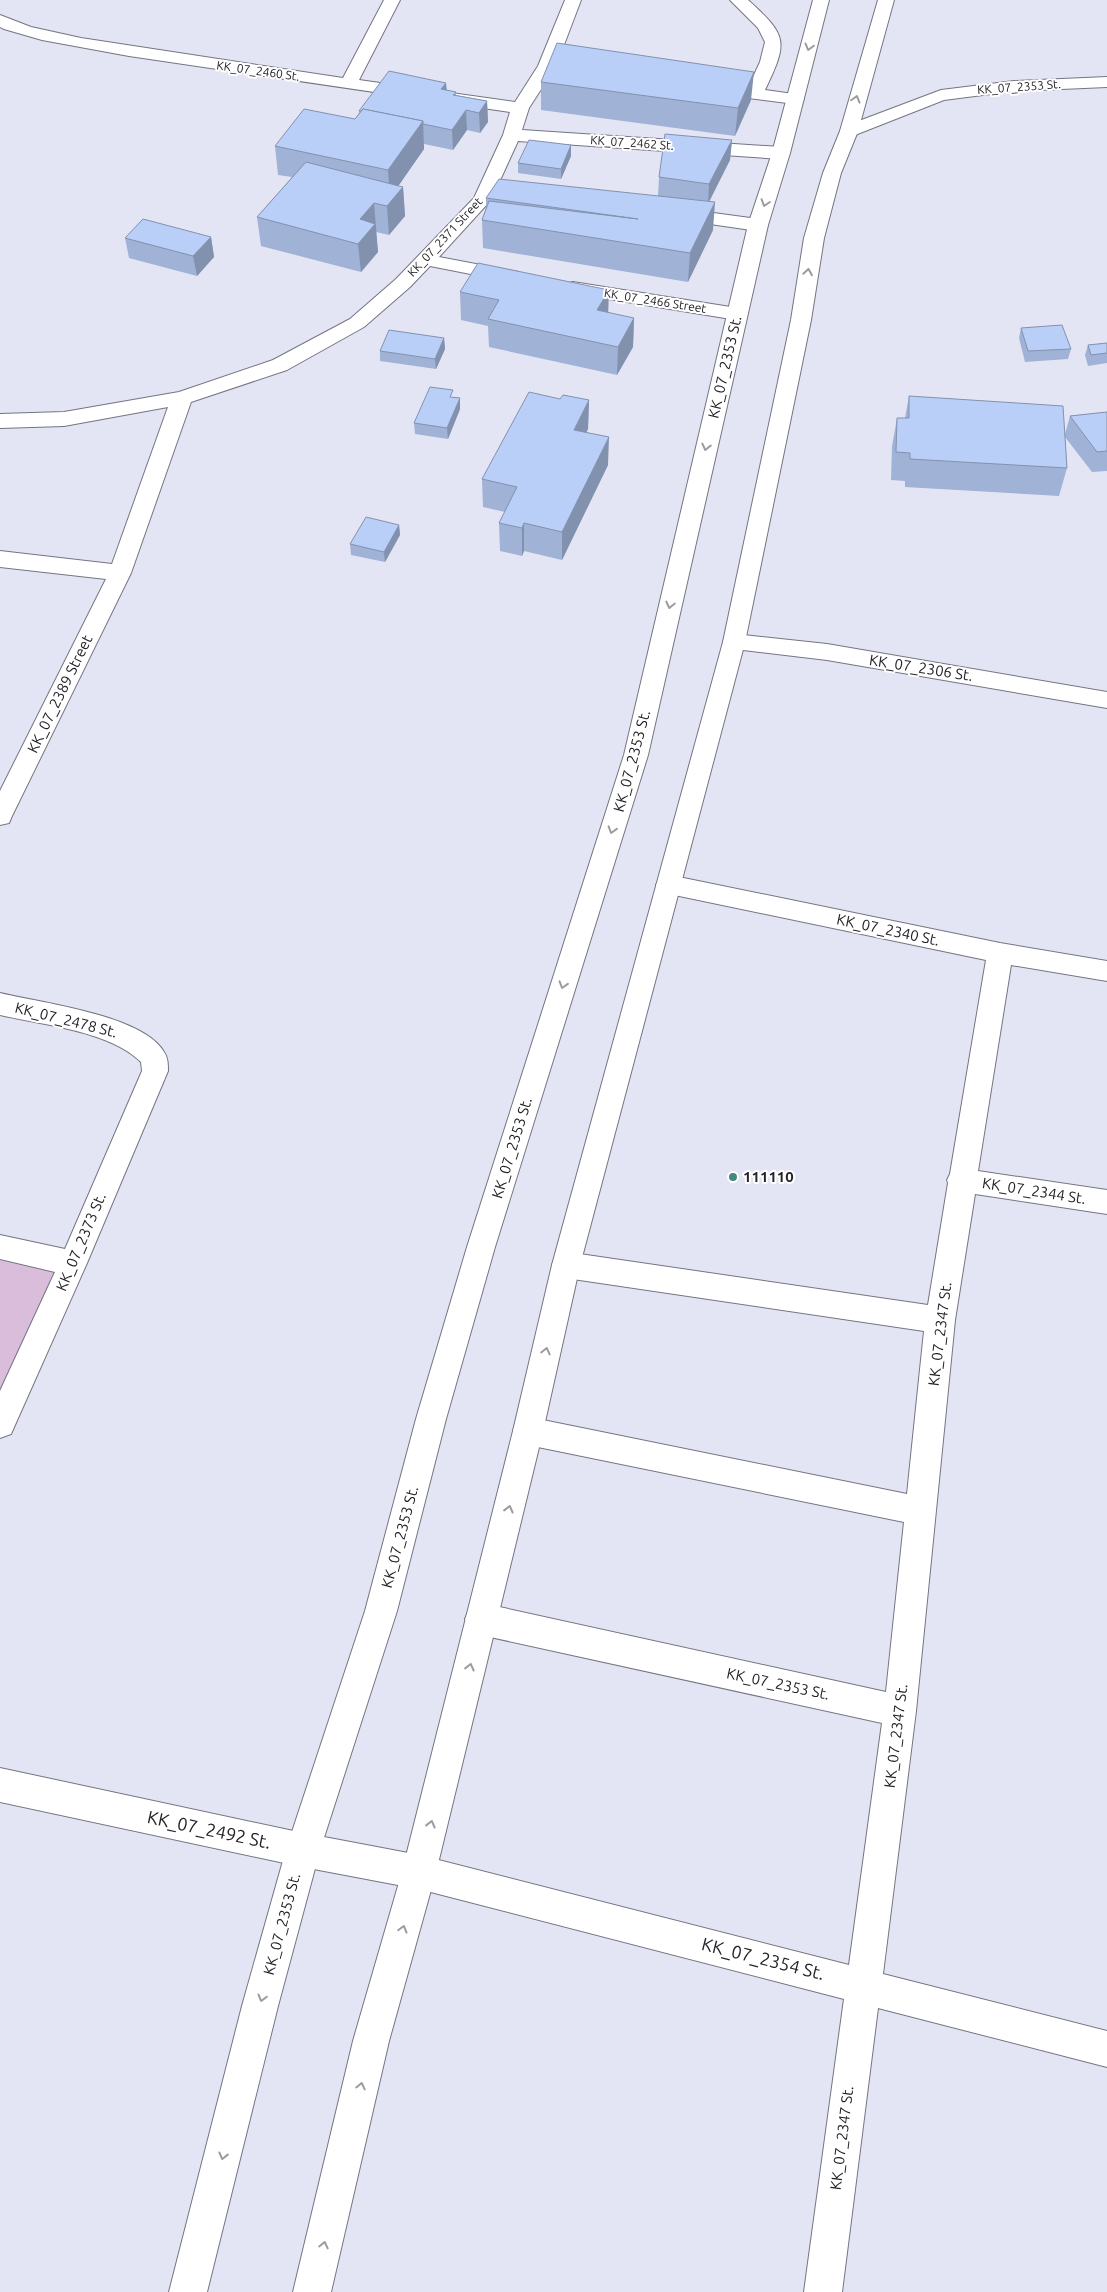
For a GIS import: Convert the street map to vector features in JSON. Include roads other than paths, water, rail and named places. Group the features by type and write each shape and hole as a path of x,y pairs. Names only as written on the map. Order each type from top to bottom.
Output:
{"street":[{"path":"348,84 392,0"},
{"name":"KK_07_2371 Street","path":"0,421 64,419 182,398 280,365 356,323 403,283 482,200 512,135 520,108 547,66 572,0"},
{"path":"738,0 765,24 774,38 773,52 754,95"},
{"name":"KK_07_2353 St.","path":"188,2292 260,2006 303,1850 381,1611 431,1419 481,1247 636,755 758,225 782,153 822,0"},
{"path":"312,2292 371,2041 419,1872 528,1431 566,1265 734,642 801,320 814,238 832,173 848,132 886,0"},
{"name":"KK_07_2460 St.","path":"0,20 32,31 86,44 520,108"},
{"path":"547,66 567,68"},
{"name":"KK_07_2353 St.","path":"848,132 941,95 1014,86 1107,82"},
{"path":"695,86 795,99"},
{"name":"KK_07_2462 St.","path":"512,135 782,153"},
{"path":"659,212 758,225"},
{"path":"426,260 527,279"},
{"name":"KK_07_2466 Street","path":"553,284 737,314"},
{"name":"KK_07_2389 Street","path":"0,816 6,790 120,573 182,398"},
{"path":"0,559 120,573"},
{"name":"KK_07_2306 St.","path":"734,642 827,652 1107,700"},
{"name":"KK_07_2340 St.","path":"669,885 1000,952 1107,971"},
{"name":"KK_07_2347 St.","path":"823,2292 862,1984 900,1711 940,1320 961,1180 1000,952"},
{"name":"KK_07_2478 St.","path":"0,1004 117,1031 139,1042 154,1058"},
{"name":"KK_07_2373 St.","path":"0,1423 73,1263 154,1071 154,1058"},
{"name":"KK_07_2344 St.","path":"961,1180 1107,1202"},
{"path":"0,1247 73,1263"},
{"path":"566,1265 940,1320"},
{"path":"528,1431 920,1512"},
{"name":"KK_07_2353 St.","path":"481,1619 900,1711"},
{"name":"KK_07_2492 St.","path":"0,1785 303,1850 419,1872"},
{"name":"KK_07_2354 St.","path":"419,1872 862,1984 1107,2049"}],"place":[{"name":"111110","path":"733,1177"}]}
